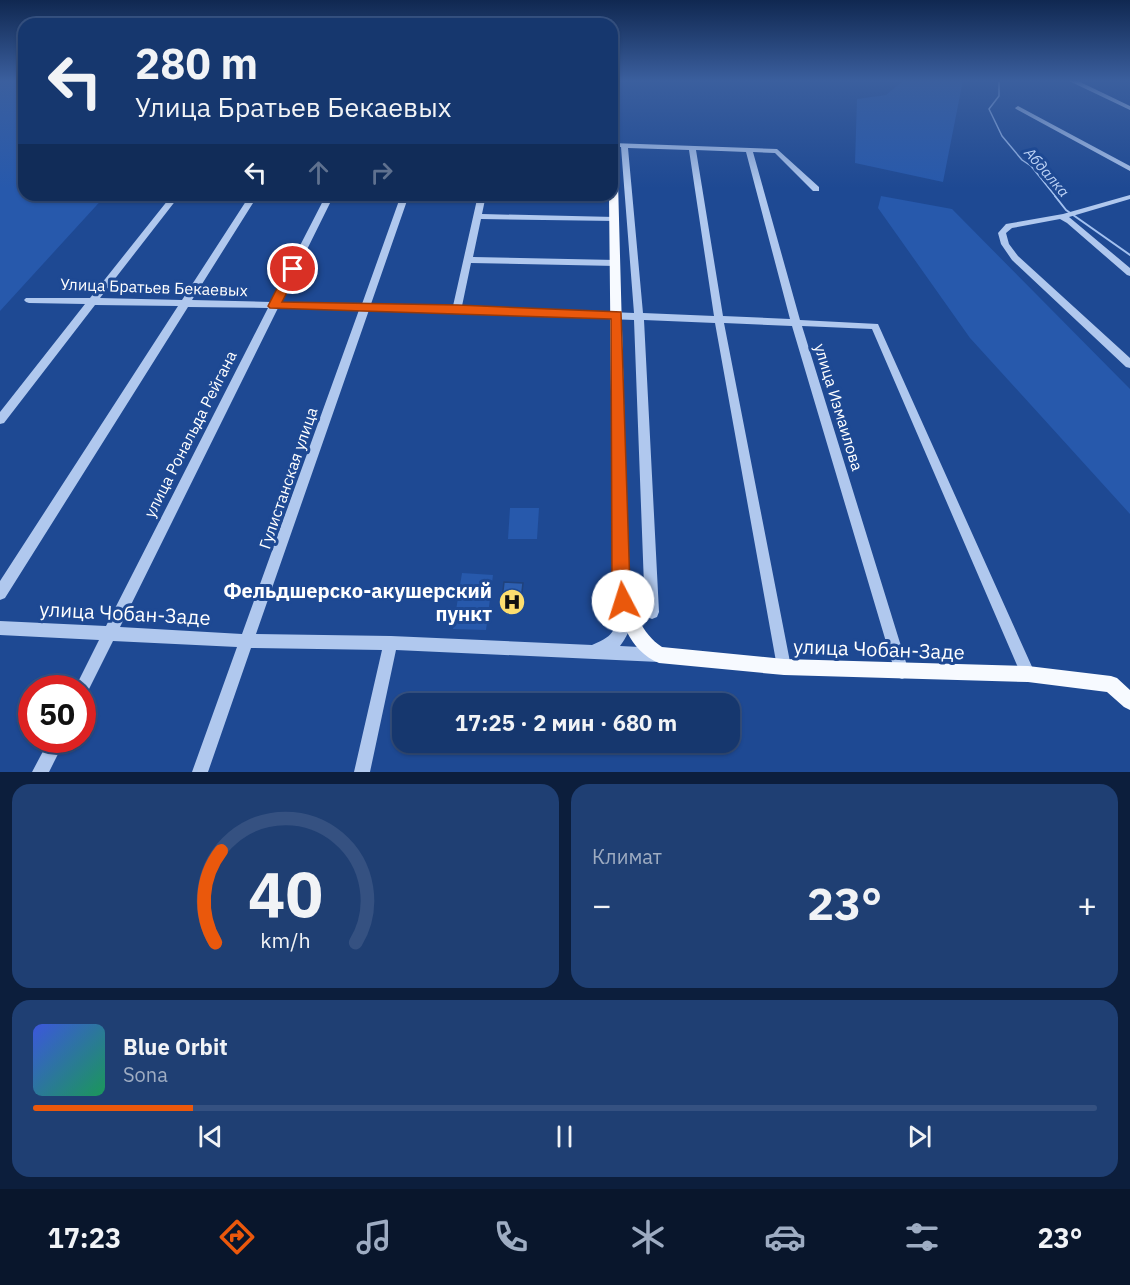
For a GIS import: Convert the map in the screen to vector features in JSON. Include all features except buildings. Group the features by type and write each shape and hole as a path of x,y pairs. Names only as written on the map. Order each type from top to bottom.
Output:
{"main road":[{"path":"614,201 621,588 626,613 653,652"},
{"name":"улица Чобан-Заде","path":"653,652 784,667 1028,674 1111,684 1130,701"}],"street":[{"path":"1032,116 1130,169"},
{"path":"618,145 777,152 816,189"},
{"path":"693,148 719,320 784,667"},
{"name":"улица Измаилова","path":"749,150 796,322 902,672"},
{"path":"618,160 639,316 652,612"},
{"path":"1006,229 1063,217 1130,197"},
{"path":"0,420 171,201"},
{"path":"0,593 250,201"},
{"name":"улица Рональда Рейгана","path":"89,675 327,201"},
{"name":"Гулистанская улица","path":"200,772 249,641 403,201"},
{"path":"458,309 481,201"},
{"path":"1005,214 1005,244 1016,258 1130,364"},
{"path":"477,216 615,219"},
{"path":"1063,217 1130,273"},
{"path":"468,260 616,262"},
{"name":"Улица Братьев Бекаевых","path":"29,300 458,309 875,326 1028,674"},
{"path":"587,652 603,648 615,641 623,629 626,613"},
{"name":"улица Чобан-Заде","path":"0,628 249,641 391,643 587,652 653,652"},
{"path":"362,772 391,643"},
{"path":"40,772 50,753"}],"shaded area":[{"path":"0,116 18,116 18,201 101,201 0,311"},
{"path":"856,116 956,116 943,182 855,163"},
{"path":"881,196 952,209 1130,389 1130,514 970,338 878,208"},
{"path":"510,508 539,508 537,539 508,539"},
{"path":"462,573 493,575 486,630 453,629"}],"waterway":[{"name":"Абдалка","path":"992,116 1002,136 1022,160 1031,166 1056,197"},
{"name":"Абдалка","path":"1055,196 1066,210 1130,255"}],"place":[{"name":"Фельдшерско-акушерский пункт","path":"512,602"}],"route":[{"path":"293,269 274,306 458,309 617,315 623,601"}]}
